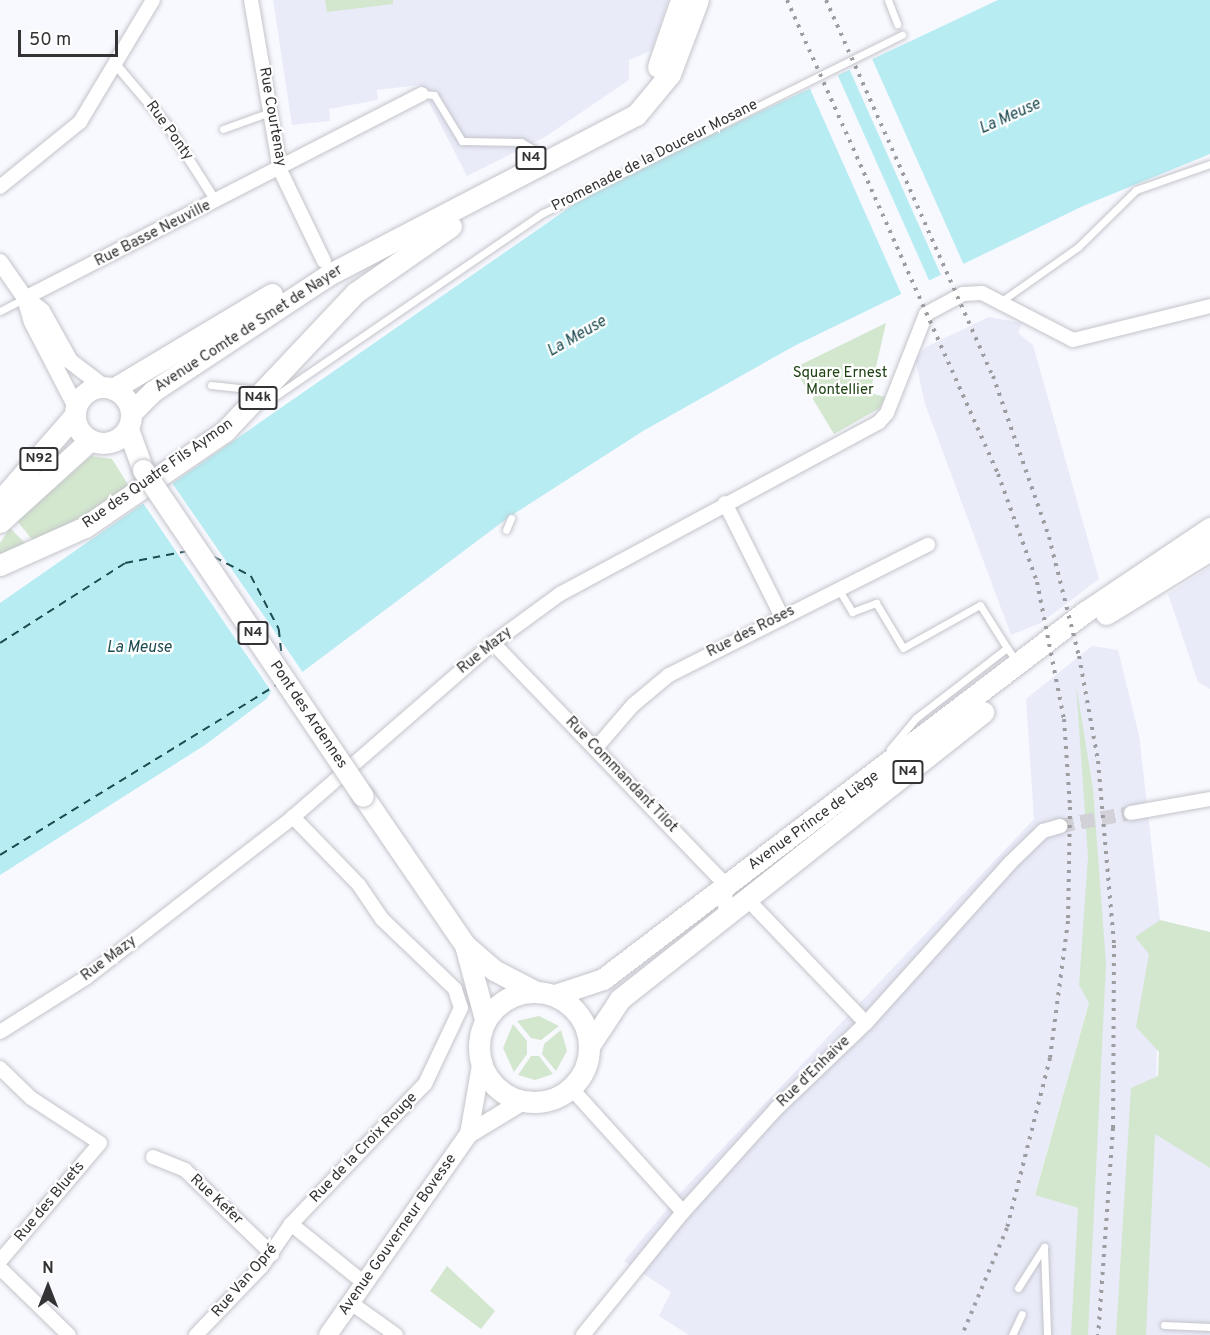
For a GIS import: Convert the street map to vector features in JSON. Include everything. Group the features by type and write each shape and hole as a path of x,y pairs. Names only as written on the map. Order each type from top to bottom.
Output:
{"main road":[{"name":"Avenue Comte de Smet de Nayer","path":"76,411 87,393 109,388 324,261 601,123 645,86 669,46 681,0"},
{"name":"Avenue Comte de Smet de Nayer","path":"99,442 130,420 153,391 330,274 488,194 636,115 670,74 698,0"},
{"name":"Rue des Quatre Fils Aymon","path":"0,565 85,527 225,431 267,391 355,293 462,219 488,194"},
{"path":"109,388 130,420"},
{"path":"76,411 99,442"},
{"name":"N92","path":"0,501 76,411"},
{"name":"N4","path":"130,420 143,470"},
{"name":"N4","path":"99,442 143,470"},
{"name":"N92","path":"0,522 99,442"},
{"name":"Pont des Ardennes","path":"143,470 465,945"},
{"name":"Avenue Prince de Liège","path":"555,995 603,979 1020,666 1085,612 1210,528"},
{"name":"Avenue Prince de Liège","path":"590,1046 620,999 748,900 1090,626 1210,550"},
{"name":"N4","path":"465,945 494,970 534,991"},
{"name":"N4","path":"465,945 485,1019"},
{"path":"534,991 555,995 580,1016 590,1046 581,1076 571,1088 549,1100 523,1101 497,1089 481,1065 479,1034 485,1019 515,994 534,991"},
{"name":"Avenue Gouverneur Bovesse","path":"469,1134 481,1065"},
{"name":"Avenue Gouverneur Bovesse","path":"328,1335 469,1134 523,1101"}],"street":[{"path":"0,187 73,129 116,65 153,0"},
{"name":"Rue Courtenay","path":"251,0 280,170 324,261"},
{"name":"Rue Ponty","path":"116,65 167,125 216,202"},
{"name":"Rue Basse Neuville","path":"25,298 280,170 422,94"},
{"path":"0,261 25,298 32,322 76,411"},
{"name":"Rue Mazy","path":"0,1032 87,977 293,818 493,642 560,594 724,503 879,422 887,413 926,314 963,294 982,293 1002,300"},
{"path":"25,298 42,310 70,361 109,388"},
{"path":"1002,300 1073,340 1210,306"},
{"path":"724,503 781,615"},
{"name":"Rue des Roses","path":"596,748 633,705 669,675 781,615 839,590 928,545"},
{"name":"Rue Commandant Tilot","path":"493,642 726,885"},
{"path":"1131,813 1210,799"},
{"name":"Rue de la Croix Rouge","path":"291,1224 425,1084 461,1008 455,989 382,919 359,885 293,818"},
{"name":"Rue d'Enhaive","path":"583,1335 682,1212 776,1109 866,1023 1011,862 1042,831 1060,826"},
{"path":"725,917 726,885"},
{"path":"748,900 866,1023"},
{"name":"Rue des Bluets","path":"0,1068 31,1098 100,1143 0,1261"},
{"path":"571,1088 682,1212"},
{"name":"Rue Kefer","path":"153,1157 185,1170 272,1254"},
{"path":"291,1224 364,1283"},
{"name":"Rue Van Opré","path":"196,1335 272,1254 291,1224"},
{"path":"0,1268 69,1335"},
{"path":"351,1303 396,1335"}],"lane":[{"path":"888,0 897,24"},
{"name":"Promenade de la Douceur Mosane","path":"267,391 273,397 302,381 543,213 902,35"},
{"path":"422,94 434,95 462,141 521,142 540,153"},
{"path":"223,129 270,112"},
{"path":"1002,300 1078,248 1136,190 1210,164"},
{"path":"0,311 25,298"},
{"path":"212,385 267,391"},
{"path":"506,530 511,518"},
{"path":"839,590 852,612 876,603 903,648 980,605 1020,666"},
{"path":"857,790 916,718 1007,648"},
{"path":"1018,1288 1044,1247 1047,1335"},
{"path":"1012,1335 1022,1314"},
{"path":"1164,1325 1210,1327"}],"shaded area":[{"path":"273,0 668,0 652,50 629,60 629,80 545,137 467,176 420,85 377,90 378,100 329,109 330,121 292,125"},
{"path":"989,317 1022,323 1018,333 1033,345 1099,579 1041,623 1011,635 925,404 915,359 926,347"},
{"path":"1210,567 1210,689 1198,682 1168,594"},
{"path":"1092,646 1118,650 1139,735 1160,920 1155,1133 1210,1168 1210,1335 689,1335 659,1316 671,1292 624,1261 682,1191 1034,819 1026,699","holes":["1088,1006 1077,1208 1035,1194"]}],"green space":[{"path":"325,0 393,0 393,4 327,12"},
{"name":"Square Ernest Montellier","path":"886,323 870,393 885,397 880,408 834,434 794,368"},
{"path":"91,456 112,459 132,491 35,543 17,521"},
{"path":"10,528 30,548 0,562 0,543"},
{"path":"1076,684 1093,789 1106,964 1088,1335 1071,1335 1078,1208 1035,1195 1089,1003 1079,985 1088,857"},
{"path":"1160,920 1210,932 1210,1168 1155,1134 1146,1335 1116,1335 1131,1088 1158,1076 1159,1052 1136,1027 1149,954 1135,937"},
{"path":"539,1016 559,1026 541,1040 531,1038 517,1021"},
{"path":"513,1024 527,1041 527,1054 514,1072 503,1048"},
{"path":"561,1030 567,1051 556,1071 542,1054 544,1044"},
{"path":"531,1056 539,1056 553,1074 535,1080 518,1075"},
{"path":"447,1266 495,1311 481,1329 430,1291"}],"water":[{"name":"La Meuse","path":"998,0 1210,0 1210,154 1083,206 796,345 643,431 509,517 205,745 0,875 0,603 596,189"}],"pier":[{"path":"870,54 965,268 942,278 847,64"},
{"path":"835,69 931,284 902,296 807,82"},
{"path":"170,480 304,674 266,700 271,691 141,500"}],"ferry route":[{"path":"0,643 125,563 188,551"},
{"path":"214,557 251,576 279,629 282,658"},
{"path":"0,855 276,685"}],"tunnel":[{"path":"1060,826 1131,813"}],"railway":[{"path":"787,0 998,474 1037,582 1064,719 1070,807 1068,921 1050,1058 1007,1228 962,1335"},
{"path":"826,0 993,376 1049,537 1079,656 1098,761 1114,945 1113,1128 1098,1335"}]}
